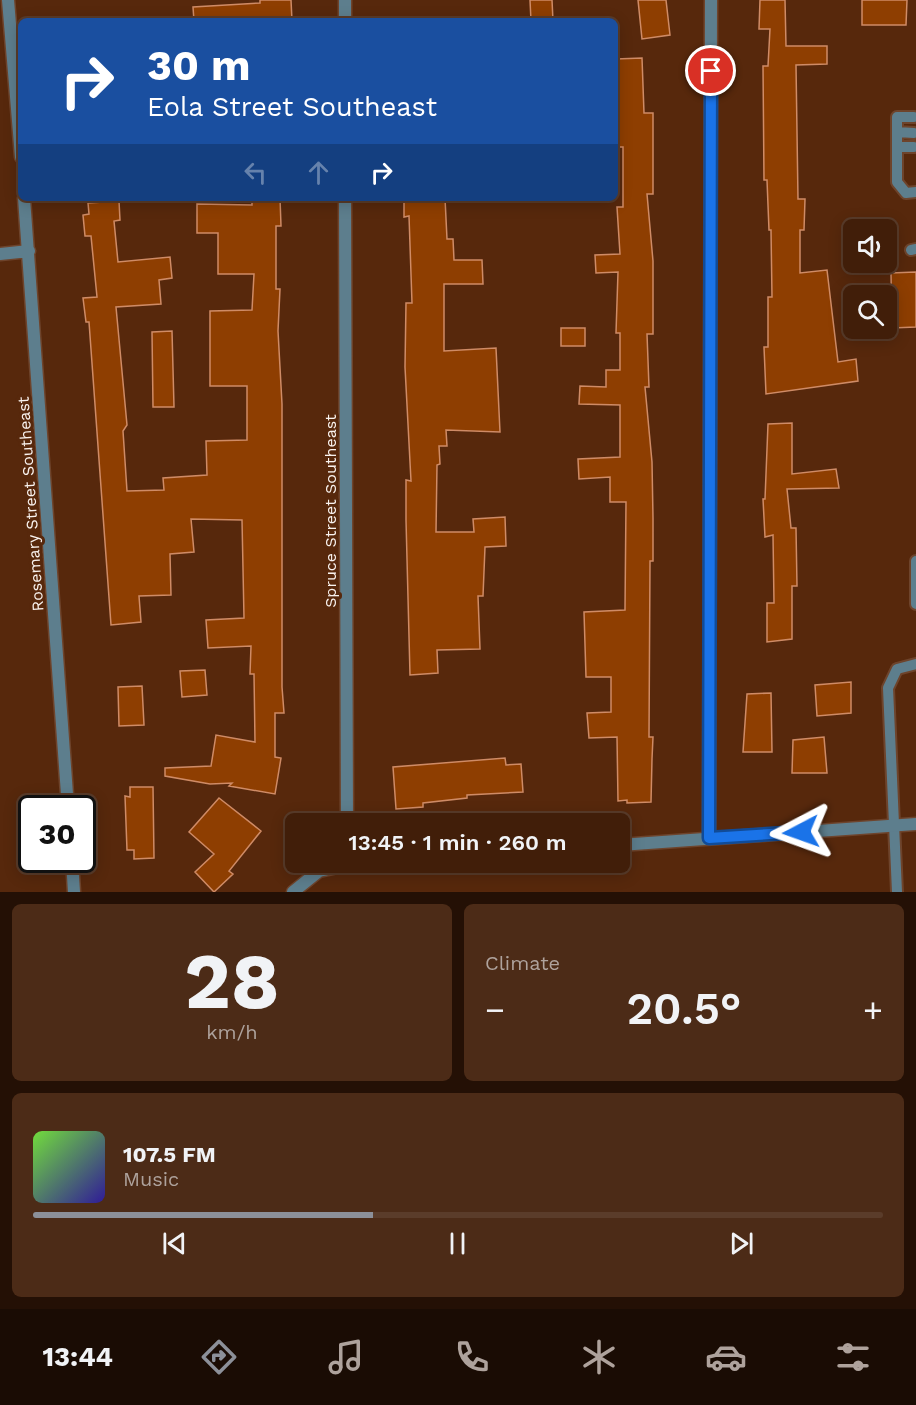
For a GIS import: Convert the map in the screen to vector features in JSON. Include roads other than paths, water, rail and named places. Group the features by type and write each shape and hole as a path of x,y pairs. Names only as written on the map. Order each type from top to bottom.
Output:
{"street":[{"path":"8,0 18,122"},
{"path":"345,0 345,18"},
{"path":"709,838 711,0"},
{"name":"Rosemary Street Southeast","path":"24,201 67,795"},
{"name":"Spruce Street Southeast","path":"345,201 347,813"},
{"path":"0,254 29,251"},
{"path":"630,844 916,824"},
{"path":"73,873 74,892"},
{"path":"293,892 317,873"}],"lane":[{"path":"914,117 897,117 897,182 906,193 916,192"},
{"path":"897,132 914,133"},
{"path":"897,147 915,147"},
{"path":"916,561 916,603"},
{"path":"897,892 888,688 897,669 916,664"}]}
